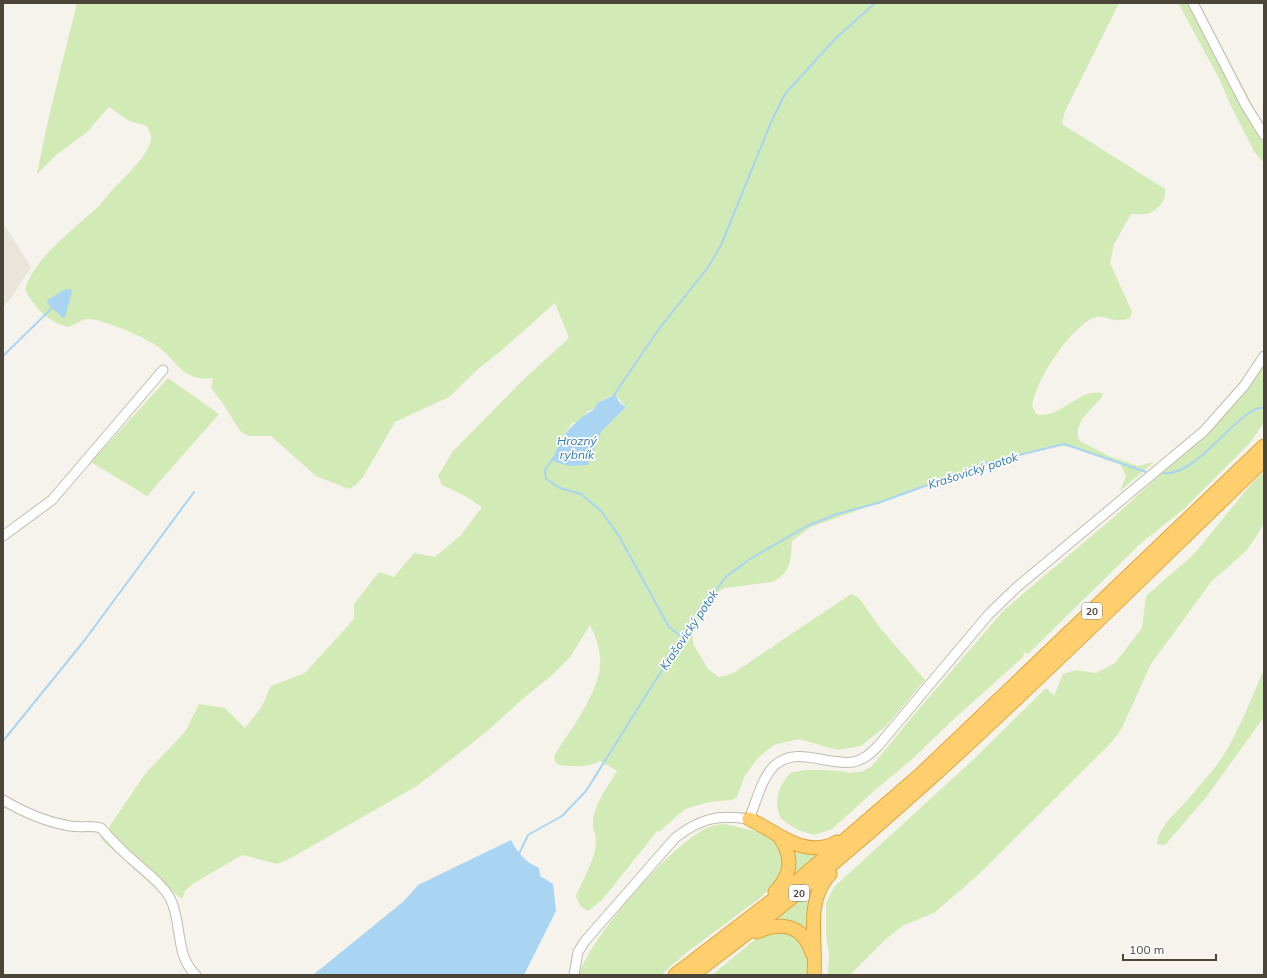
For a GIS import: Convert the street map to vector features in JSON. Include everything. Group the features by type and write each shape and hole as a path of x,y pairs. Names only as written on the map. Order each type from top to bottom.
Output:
{"highway":[{"name":"20","path":"692,975 739,940 856,838 976,721 1264,446"},
{"name":"20","path":"675,975 856,838 899,808 1264,460"},
{"path":"749,819 797,844 817,849 856,838"},
{"path":"756,914 783,884 789,870 788,851 778,835"},
{"path":"814,969 813,917 817,892 824,880 856,838"},
{"path":"739,940 775,925 788,927 804,937 812,951 814,969"}],"street":[{"path":"1194,3 1245,104 1264,135"},
{"path":"574,975 578,952 585,941 675,838 689,827 702,821 732,816 749,819 767,776 773,767 782,760 796,756 806,756 840,762 854,762 867,757 990,614 1017,587 1204,432 1244,386 1264,356"},
{"path":"3,536 52,500 163,370"},
{"path":"3,800 25,812 48,820 70,826 101,828 117,846 162,887 170,899 174,910 184,958 191,970 196,975"}],"shaded area":[{"path":"3,223 31,267 12,297 3,307"}],"green space":[{"path":"77,3 1119,3 1065,111 1062,124 1165,189 1165,196 1164,200 1159,206 1150,213 1131,214 1114,244 1110,263 1132,312 1130,318 1124,320 1113,320 1096,317 1082,325 1063,345 1046,370 1032,406 1036,414 1045,415 1061,409 1085,395 1102,393 1103,396 1084,417 1078,429 1080,441 1111,457 1138,466 1154,462 1120,491 1126,476 1120,464 1073,447 1056,445 998,460 811,527 792,541 789,565 783,575 778,579 772,582 725,588 716,593 703,610 693,632 693,644 708,669 719,677 732,674 851,594 859,598 880,628 925,680 886,726 861,746 838,750 799,739 774,745 759,757 745,775 737,797 732,800 709,802 685,809 659,832 658,830 602,900 588,911 581,907 576,896 591,864 595,850 596,841 593,818 595,811 601,797 617,771 600,761 585,766 567,766 557,764 554,759 555,754 585,708 597,681 600,669 599,649 590,625 570,657 551,676 485,733 415,787 291,858 277,864 242,855 191,885 185,891 182,899 173,892 163,895 101,839 145,774 185,732 199,704 225,708 245,728 261,708 271,686 305,673 354,619 354,604 379,572 394,577 414,553 435,557 461,535 482,507 465,496 442,485 438,476 453,451 522,381 569,338 555,303 477,370 449,397 395,422 363,477 356,485 349,489 316,476 271,436 248,436 240,431 224,405 211,388 213,378 202,378 186,373 154,344 122,328 95,320 86,319 68,327 48,318 33,303 25,290 30,278 46,255 101,204 139,162 146,153 150,144 151,135 147,126 129,121 109,107 87,132 55,156 37,174","holes":["615,394 626,407 601,432 588,465 552,461 558,445 572,423 579,421 588,411 594,409 600,401"]},
{"path":"1178,3 1199,3 1264,127 1264,163 1255,153 1231,106 1220,80"},
{"path":"1264,364 1264,423 1248,445 1185,508 1141,543 1028,654 1024,652 1023,657 910,761 832,829 814,835 798,830 781,819 777,807 778,795 782,784 790,773 811,770 847,772 846,773 861,772 872,766 1004,610 1114,517 1231,409"},
{"path":"168,378 219,414 147,496 91,462"},
{"path":"1264,472 1264,523 1246,551 1211,582 1151,664 1119,733 1109,745 979,874 934,913 904,925 886,939 850,975 830,975 828,972 829,954 826,935 826,903 834,887 974,759 1046,688 1054,696 1063,674 1076,670 1096,673 1115,663 1142,628 1146,596 1194,554 1252,483"},
{"path":"1264,670 1264,717 1207,796 1165,845 1157,844 1158,838 1165,825 1207,777 1223,756 1240,724"},
{"path":"724,824 760,832 771,837 779,844 783,864 779,880 760,898 686,953 661,975 579,975 586,959 613,919 667,858 684,843 704,829"},
{"path":"787,842 826,850 788,882"},
{"path":"816,885 812,941 770,923"},
{"path":"779,931 795,936 806,950 808,975 712,975 761,936"}],"water":[{"path":"71,289 72,292 65,317 63,318 47,303 48,300 64,290"},
{"name":"Hrozný rybník","path":"615,394 620,403 626,407 601,432 588,465 569,466 552,461 563,438 573,425 593,410 598,403"},
{"path":"511,840 522,857 539,868 540,876 553,884 556,911 524,975 313,975 404,901 418,885"}],"waterway":[{"path":"614,395 659,329 709,266 721,245 772,120 785,94 835,39 875,3"},
{"path":"3,356 52,308"},
{"name":"Krašovický potok","path":"1164,473 1177,471 1191,464 1205,453 1243,417 1254,410 1264,408"},
{"name":"Krašovický potok","path":"518,856 528,835 562,816 586,791 699,611 727,576 750,559 807,526 837,514 878,503 991,462 1064,444 1146,472"},
{"path":"554,457 545,470 546,479 560,488 581,494 601,511 619,536 669,627 682,637"},
{"path":"3,741 84,641 194,492"}]}
